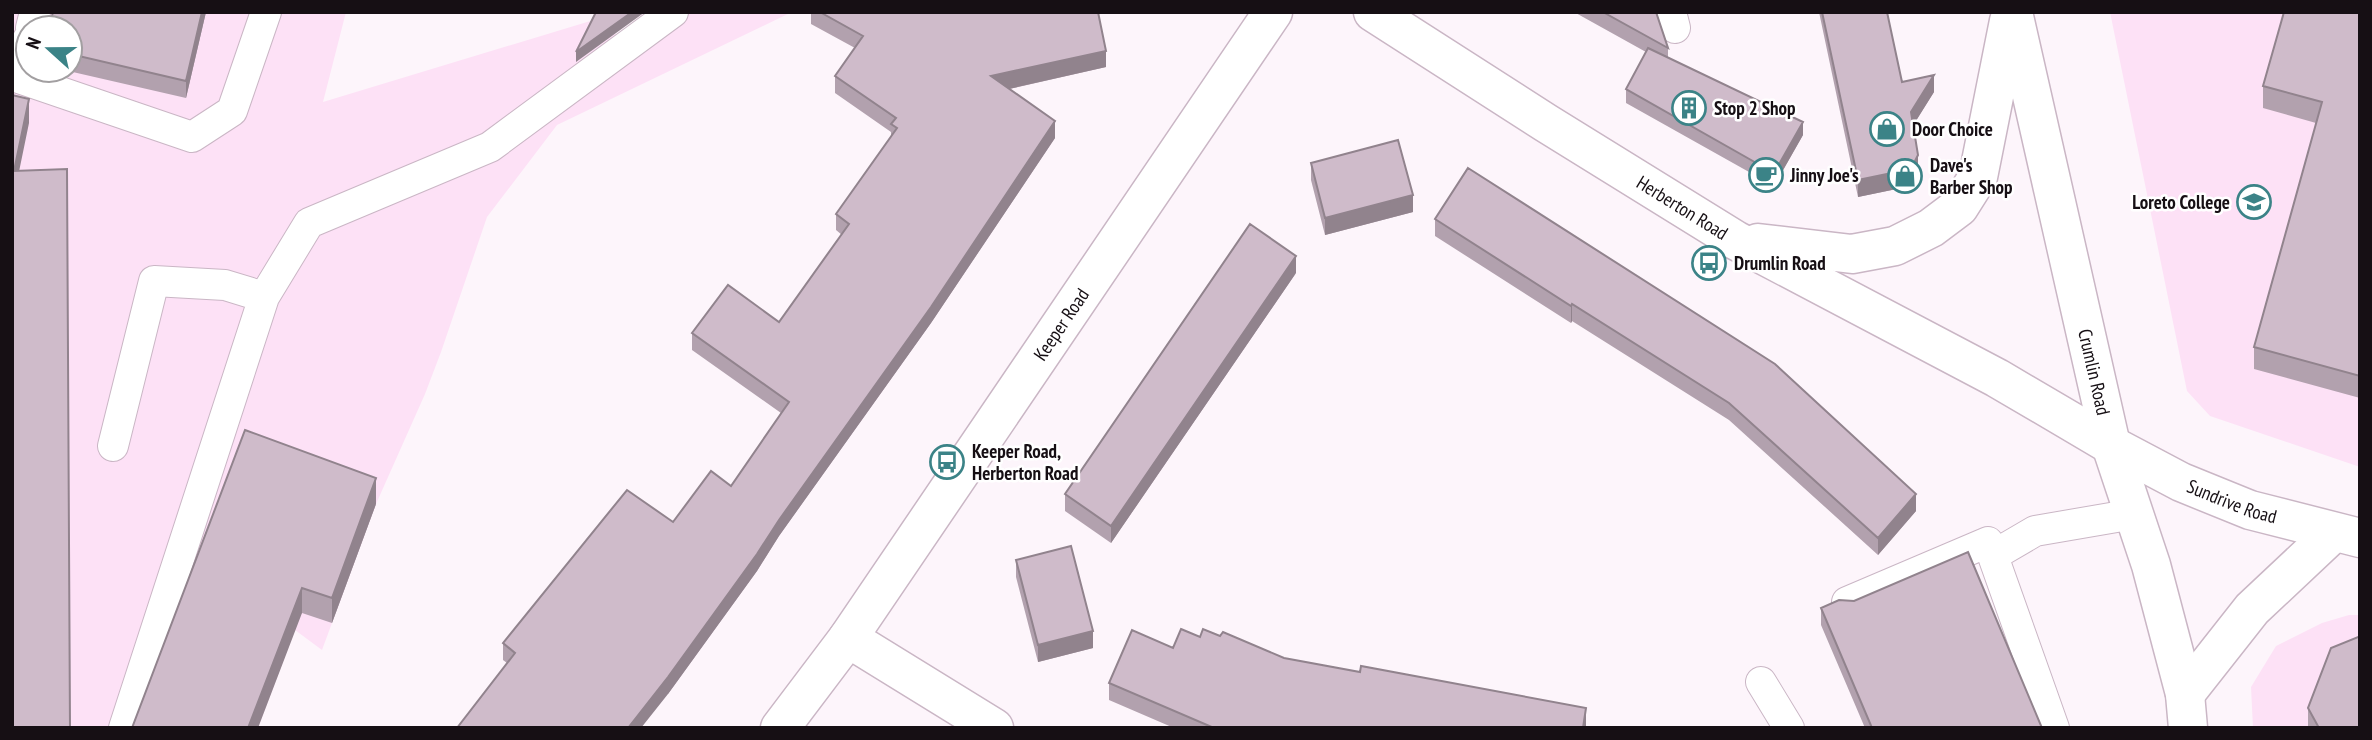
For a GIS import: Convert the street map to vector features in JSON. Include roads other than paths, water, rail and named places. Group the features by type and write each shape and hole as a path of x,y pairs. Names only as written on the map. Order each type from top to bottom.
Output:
{"street":[{"name":"Keeper Road","path":"780,728 848,638 1273,12"},
{"name":"Herberton Road","path":"1373,12 1735,240 1997,378 2111,445"},
{"path":"1735,240 1852,254 1895,246 1931,228 1959,207 1978,177 2012,12"},
{"name":"Crumlin Road","path":"2012,12 2111,445 2151,565 2187,711"},
{"name":"Sundrive Road","path":"2111,445 2181,482 2250,510 2347,535"},
{"path":"2187,711 2252,609 2347,535"},
{"path":"848,638 994,728"}],"lane":[{"path":"37,84 192,137 232,111 266,12"},
{"path":"124,728 264,297 309,223 490,147 673,12"},
{"path":"113,446 154,281 225,285 264,297"},
{"path":"1994,555 2035,530 2134,514"},
{"path":"1847,601 1988,542 2054,728"},
{"path":"1761,682 1789,728"}],"place":[{"name":"Stop 2 Shop","path":"1689,108"},
{"name":"Door Choice","path":"1887,129"},
{"name":"Jinny Joe's","path":"1766,175"},
{"name":"Dave's Barber Shop","path":"1905,176"},
{"name":"Loreto College","path":"2254,202"},
{"name":"Drumlin Road","path":"1709,263"},
{"name":"Keeper Road, Herberton Road","path":"947,462"}]}
